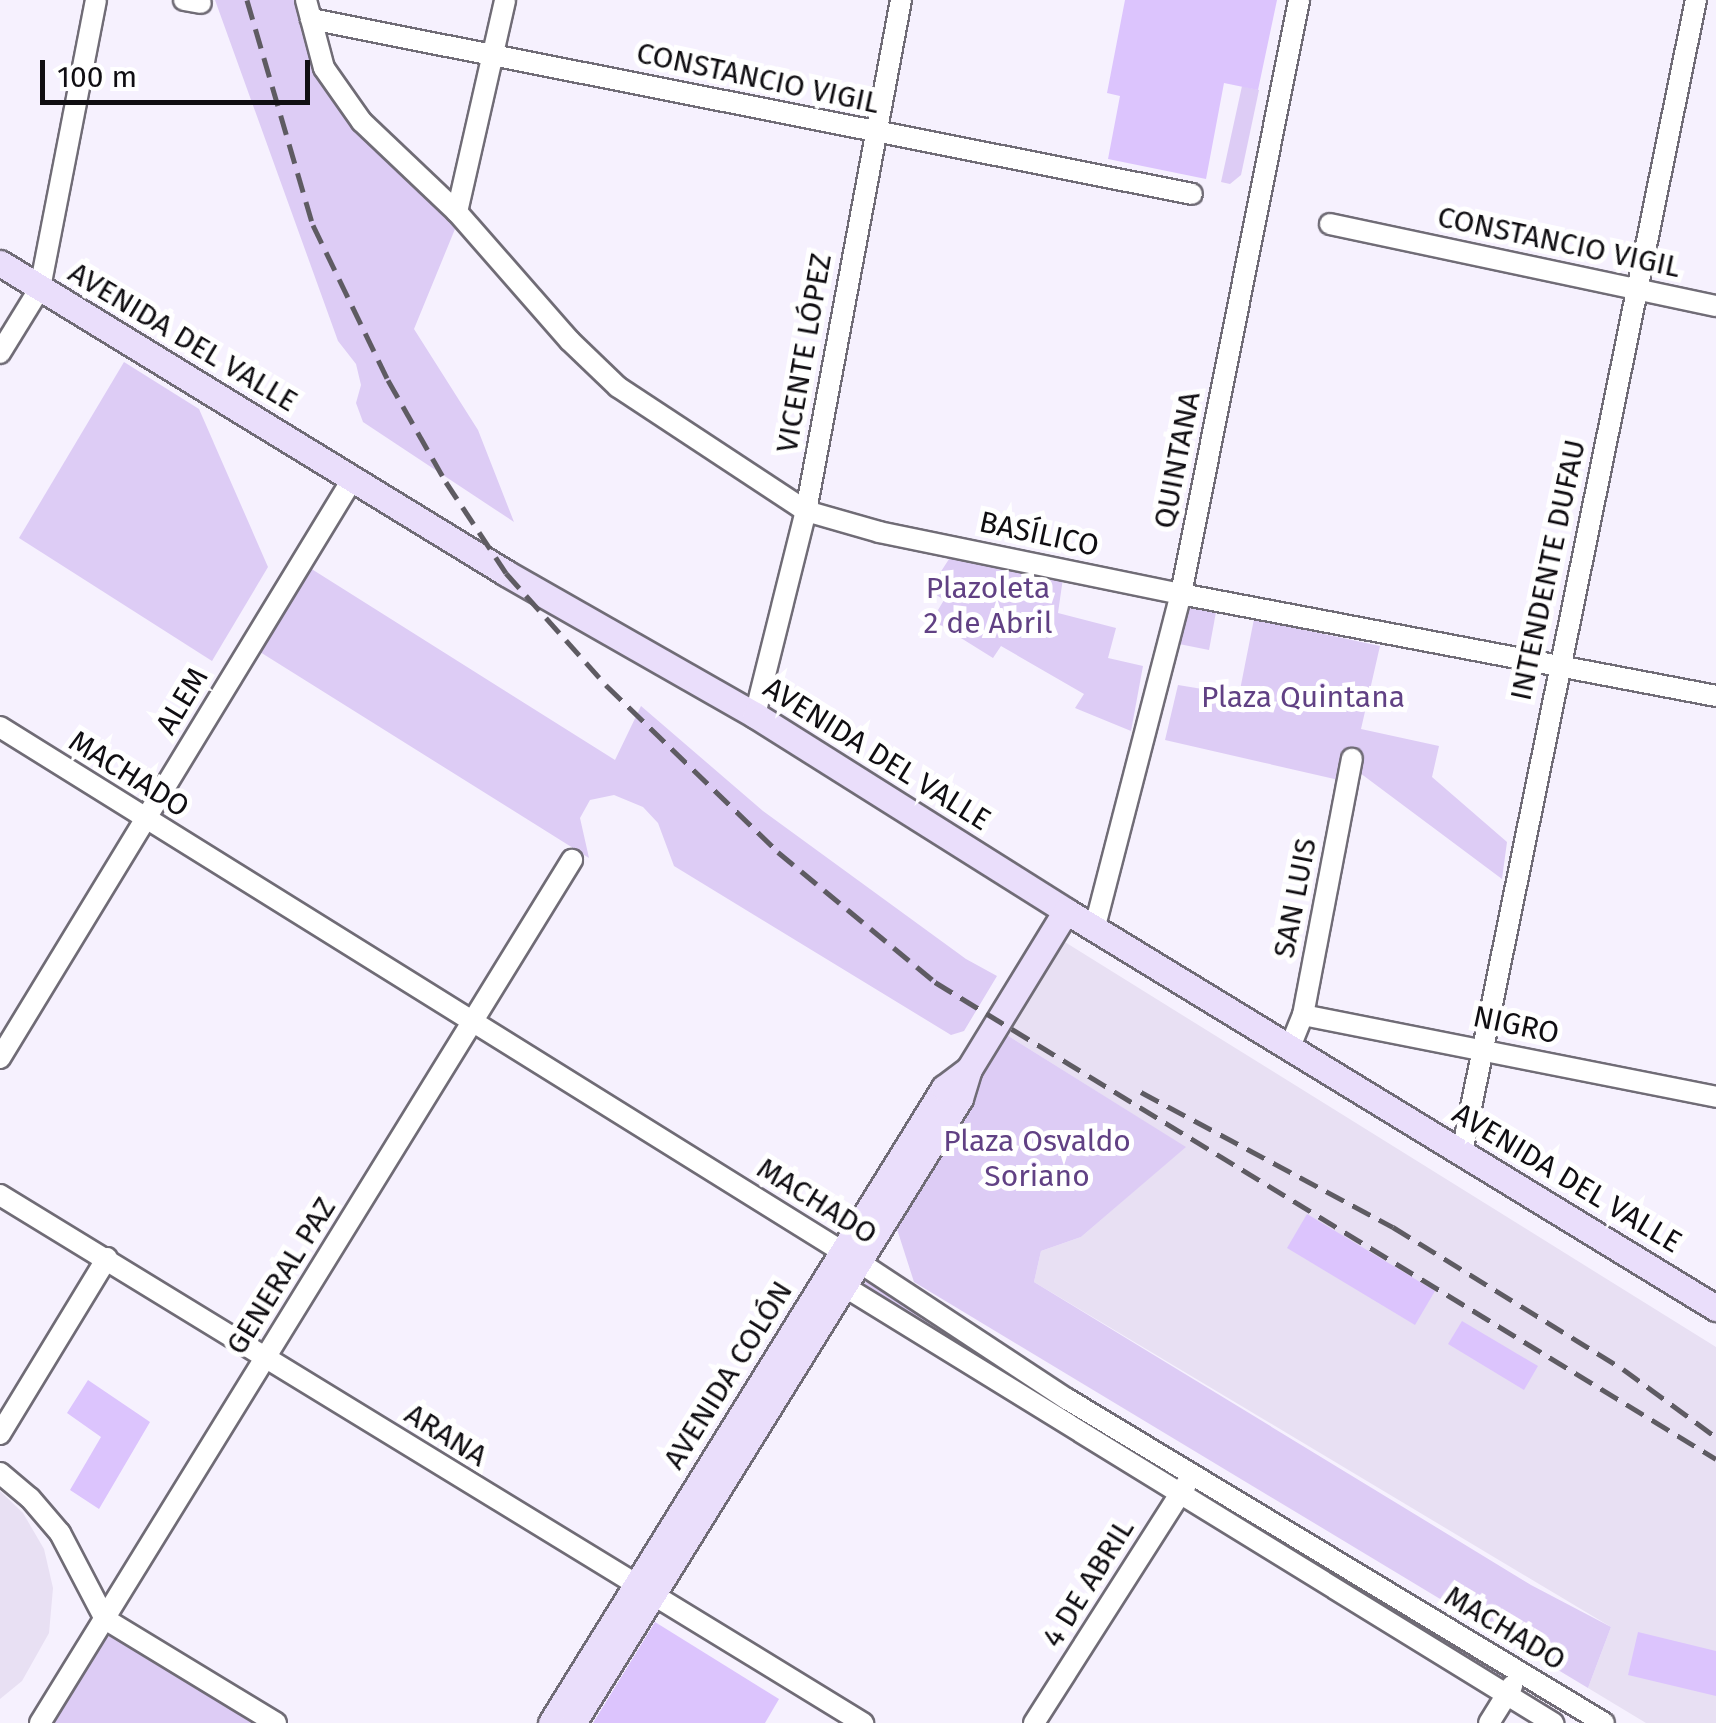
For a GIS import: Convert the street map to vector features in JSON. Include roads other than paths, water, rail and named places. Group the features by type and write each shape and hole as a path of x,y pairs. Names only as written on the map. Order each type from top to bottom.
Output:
{"main road":[{"name":"AVENIDA DEL VALLE","path":"0,263 506,572 755,716 1716,1308"},
{"name":"AVENIDA COLÓN","path":"551,1723 642,1591 850,1257 960,1098 969,1069 1066,911"},
{"name":"AVENIDA COLÓN","path":"572,1723 642,1591"}],"street":[{"path":"0,353 40,288 96,0"},
{"path":"457,212 505,0"},
{"name":"VICENTE LÓPEZ","path":"755,716 806,511 901,0"},
{"name":"QUINTANA","path":"1094,926 1181,594 1300,0"},
{"name":"INTENDENTE DUFAU","path":"1462,1152 1696,0"},
{"name":"CONSTANCIO VIGIL","path":"309,10 874,133 1192,194"},
{"name":"BASÍLICO","path":"309,10 324,68 362,122 457,212 570,341 618,387 806,511 879,532 1181,594 1558,669 1716,696"},
{"name":"CONSTANCIO VIGIL","path":"1330,224 1716,306"},
{"name":"ALEM","path":"0,1058 354,478"},
{"name":"MACHADO","path":"0,728 850,1257 1067,1399 1604,1723"},
{"name":"SAN LUIS","path":"1290,1047 1303,1015 1352,759"},
{"name":"GENERAL PAZ","path":"40,1723 572,860"},
{"name":"NIGRO","path":"1303,1015 1716,1097"},
{"name":"ARANA","path":"0,1195 863,1723"},
{"path":"0,1434 107,1258"},
{"name":"MACHADO","path":"836,1281 1553,1723"},
{"path":"0,1473 30,1498 60,1533 106,1619 276,1723"},
{"name":"4 DE ABRIL","path":"1034,1723 1192,1474"},
{"path":"1489,1723 1520,1672"}],"railway":[{"path":"247,0 313,225 388,380 446,482 506,573 607,686 778,852 935,982 1716,1459"},
{"path":"1141,1092 1393,1227 1623,1369 1716,1437"}],"park label":[{"name":"Plazoleta 2 de Abril","path":"988,605"},
{"name":"Plaza Quintana","path":"1303,697"},
{"name":"Plaza Osvaldo Soriano","path":"1037,1158"}]}
